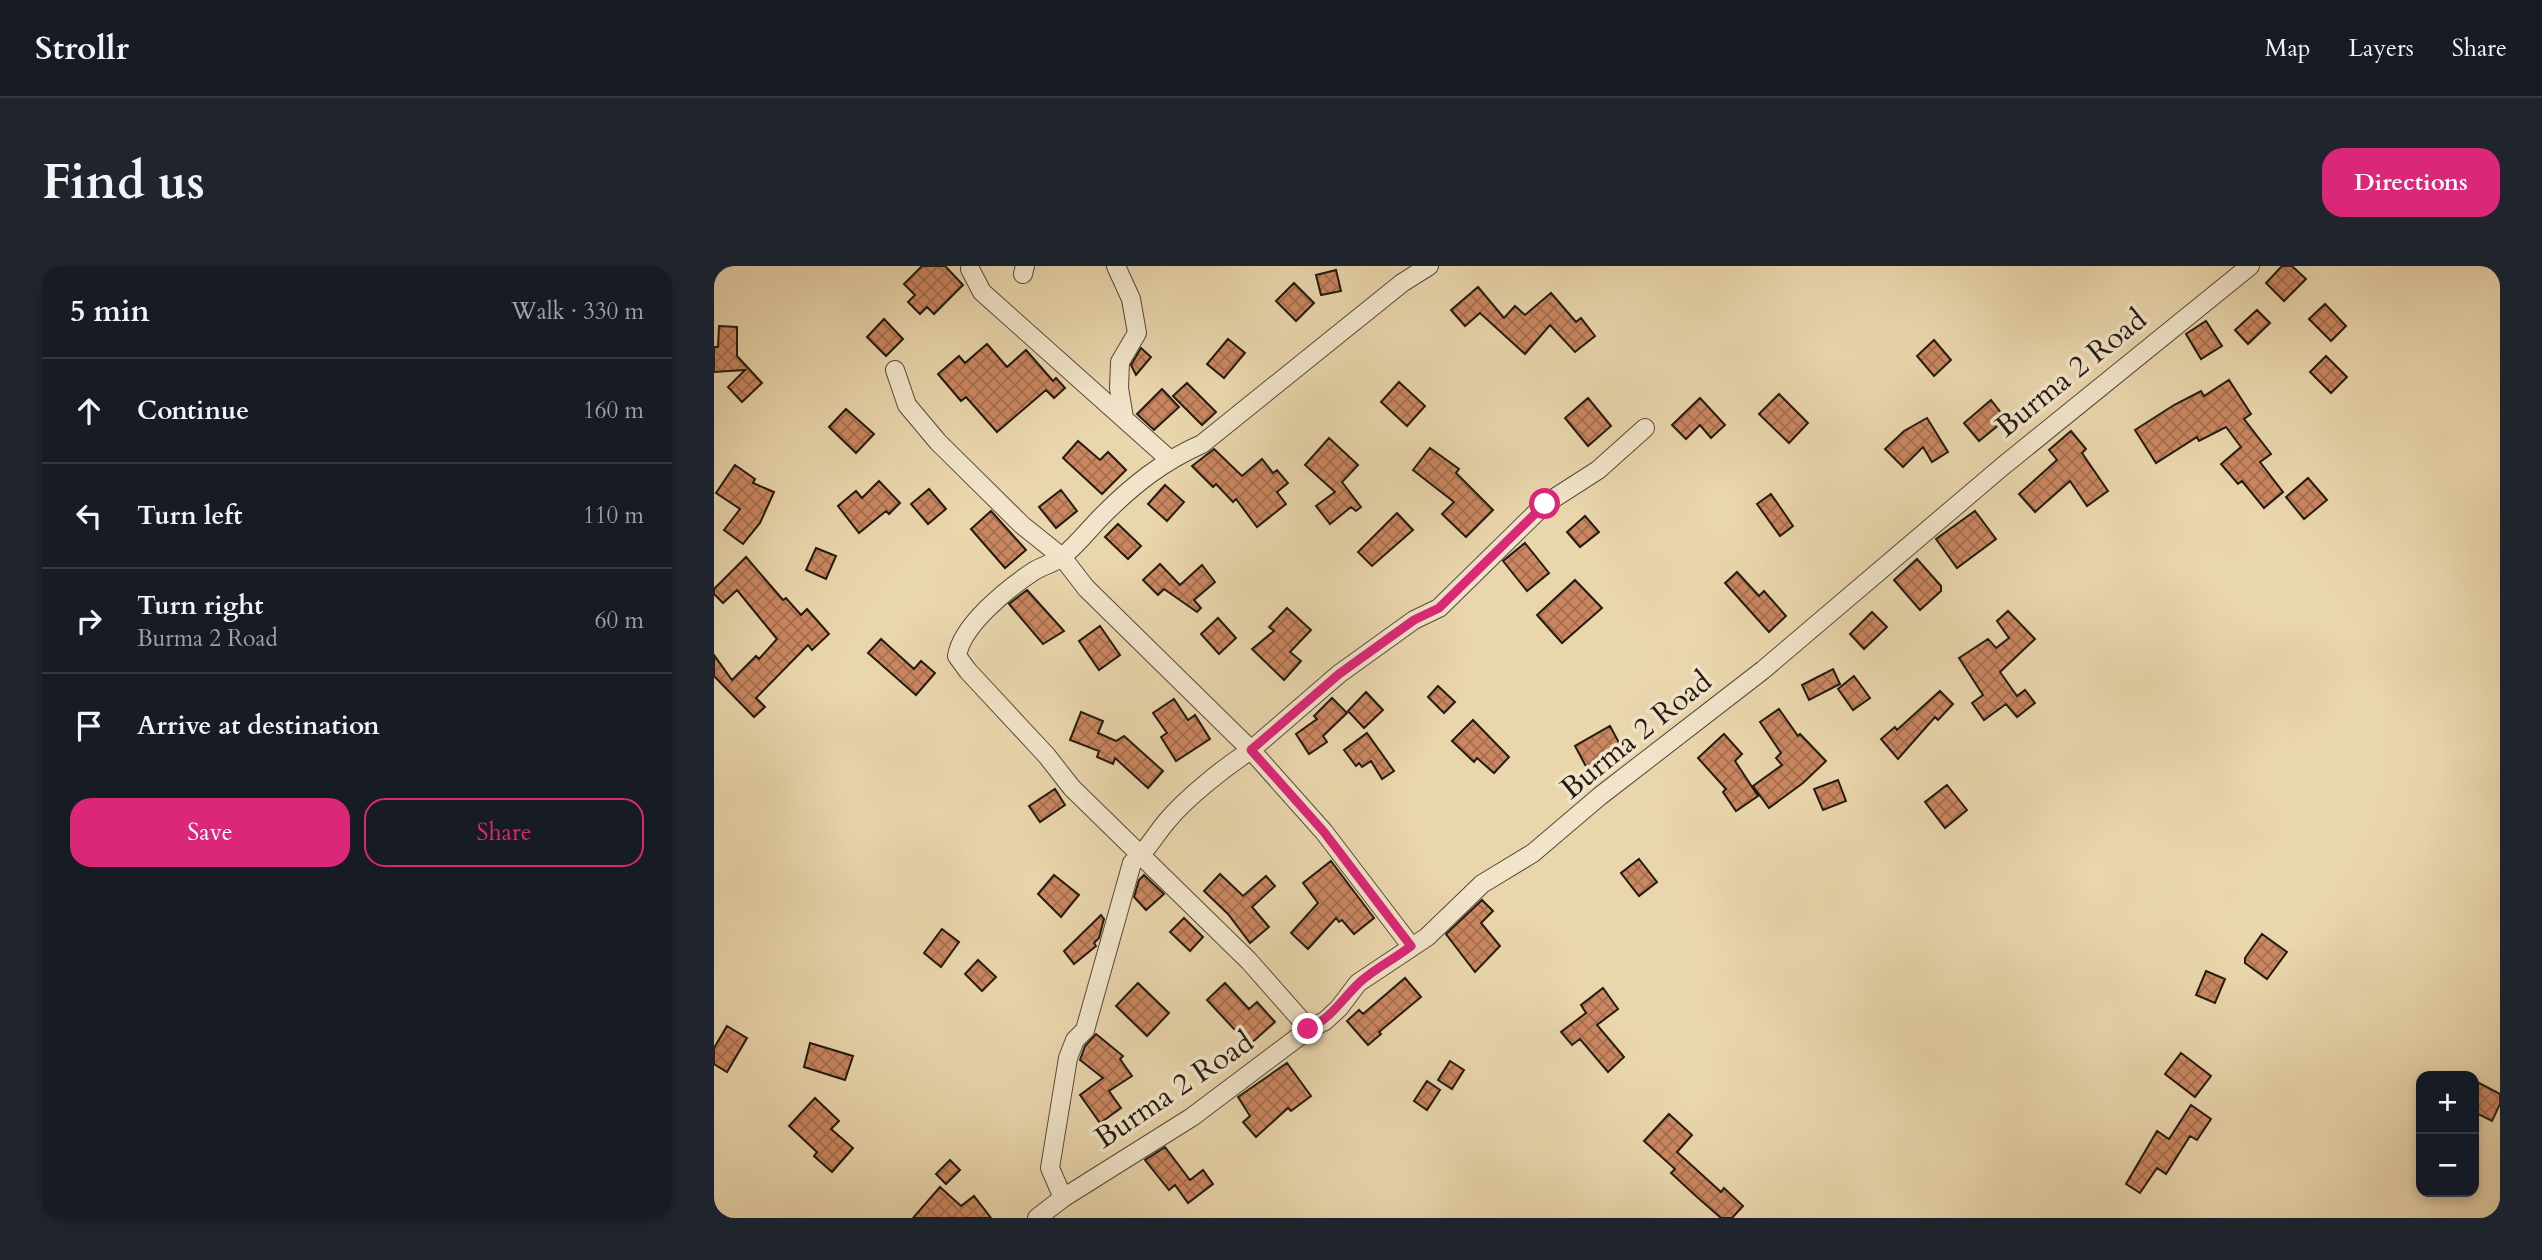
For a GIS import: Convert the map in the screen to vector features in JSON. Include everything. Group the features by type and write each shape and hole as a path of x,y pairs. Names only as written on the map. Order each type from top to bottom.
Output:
{"street":[{"path":"1116,266 1126,274 1137,333 1120,362 1119,388 1124,418"},
{"path":"1308,1029 1249,961 1072,788 957,656 964,633 980,617 1033,572 1062,557 1114,504 1169,458 1202,444 1402,283 1429,266"},
{"name":"Burma 2 Road","path":"1037,1218 1063,1198 1192,1117 1308,1029 1325,1021 1358,983 1427,937 1482,884 1533,853 1600,796 1731,696 2013,457 2250,266"},
{"path":"970,269 982,292 1169,458"},
{"path":"895,370 907,405 924,428 1022,525 1062,557 1086,588 1251,750 1324,832 1411,946"},
{"path":"1063,1198 1050,1168 1067,1078 1068,1058 1075,1040 1085,1030 1132,863 1142,855 1168,819 1214,779 1220,770 1251,750 1339,674 1414,620 1439,608 1545,504 1598,470 1645,428"}],"building":[{"path":"922,266 945,266 963,285 934,314 927,307 920,314 908,302 915,295 904,284"},
{"path":"2282,266 2292,266 2306,279 2284,301 2266,283"},
{"path":"1336,270 1341,291 1321,295 1316,275"},
{"path":"1294,283 1314,303 1296,321 1276,301"},
{"path":"1478,287 1504,318 1515,306 1525,315 1551,293 1576,322 1581,318 1595,336 1575,352 1550,325 1525,354 1480,313 1465,326 1451,310"},
{"path":"2325,304 2346,326 2331,341 2309,319"},
{"path":"2257,310 2270,323 2248,344 2235,330"},
{"path":"884,319 903,339 886,356 867,337"},
{"path":"2206,321 2222,346 2201,359 2186,334"},
{"path":"719,326 737,327 737,356 762,383 742,402 728,387 745,370 714,372 714,347 718,347"},
{"path":"1228,339 1245,353 1224,378 1207,364"},
{"path":"1934,340 1951,360 1934,376 1917,356"},
{"path":"987,344 1007,367 1026,350 1053,381 1056,378 1065,388 1054,398 1046,390 997,432 966,397 961,401 938,374 959,356 965,363"},
{"path":"1141,348 1151,357 1136,375 1131,365"},
{"path":"2326,356 2347,377 2331,393 2310,372"},
{"path":"2229,380 2251,414 2244,419 2271,454 2260,462 2283,492 2264,508 2242,481 2238,484 2221,464 2241,447 2226,427 2199,441 2197,437 2156,463 2135,430 2174,405 2201,391 2204,396"},
{"path":"1399,382 1425,406 1407,426 1381,402"},
{"path":"1187,383 1216,412 1202,425 1173,396"},
{"path":"1162,389 1179,407 1154,430 1137,414"},
{"path":"1779,394 1808,423 1789,443 1759,414"},
{"path":"1588,398 1611,426 1588,446 1565,418"},
{"path":"1700,398 1725,425 1711,438 1700,425 1686,439 1672,425"},
{"path":"1991,400 2006,419 1979,441 1964,423"},
{"path":"846,409 874,434 856,453 829,427"},
{"path":"1927,418 1948,452 1932,462 1923,447 1903,467 1885,449 1904,431"},
{"path":"2071,431 2086,449 2082,453 2108,491 2087,506 2070,481 2035,512 2019,494 2057,460 2049,450"},
{"path":"1329,438 1358,465 1342,482 1361,507 1356,511 1351,507 1330,524 1316,506 1335,492 1305,465"},
{"path":"1078,441 1100,460 1108,452 1126,470 1102,494 1063,458"},
{"path":"1430,448 1459,469 1456,473 1493,510 1466,537 1442,514 1454,502 1413,470"},
{"path":"1214,449 1242,476 1262,459 1273,473 1277,470 1288,483 1277,492 1286,504 1257,527 1236,499 1233,502 1216,484 1213,487 1192,466"},
{"path":"735,465 755,479 753,483 774,492 760,523 743,544 724,530 740,509 716,493"},
{"path":"2308,478 2327,500 2304,519 2286,497"},
{"path":"879,481 900,503 889,514 886,511 859,533 838,506 856,491 862,498"},
{"path":"1165,485 1184,502 1167,521 1148,504"},
{"path":"929,489 946,509 928,524 911,504"},
{"path":"1061,490 1077,511 1056,528 1039,507"},
{"path":"1771,494 1793,526 1780,536 1757,504"},
{"path":"991,511 1026,550 1005,568 971,529"},
{"path":"1975,511 1996,539 1957,568 1936,539"},
{"path":"1397,513 1413,530 1372,566 1358,552"},
{"path":"1585,516 1599,532 1580,547 1567,532"},
{"path":"1118,524 1141,546 1128,559 1105,537"},
{"path":"1525,543 1549,573 1527,591 1503,561"},
{"path":"816,548 836,556 826,579 806,570"},
{"path":"746,557 783,600 786,598 801,615 807,609 829,634 812,650 808,645 756,698 765,707 754,717 714,676 714,655 732,680 756,656 759,659 777,639 737,590 723,603 714,594 714,589"},
{"path":"1917,559 1941,586 1941,591 1920,610 1894,580"},
{"path":"1160,564 1180,585 1202,565 1215,582 1194,600 1201,608 1197,612 1164,589 1158,595 1143,580"},
{"path":"1737,572 1759,596 1764,591 1786,616 1769,632 1725,583"},
{"path":"1575,580 1602,608 1562,643 1537,615"},
{"path":"1027,590 1064,631 1043,644 1009,604"},
{"path":"1287,608 1311,630 1290,652 1301,661 1284,680 1252,649 1274,631 1269,627"},
{"path":"2008,611 2035,639 2000,672 2017,696 2025,690 2035,703 2017,717 2006,704 1984,720 1972,703 1983,695 1959,658 1988,639 1996,648 2009,638 1997,621"},
{"path":"1872,612 1887,627 1864,649 1850,634"},
{"path":"1218,618 1236,638 1219,654 1201,634"},
{"path":"1100,626 1120,655 1099,670 1079,641"},
{"path":"881,639 914,669 921,661 935,673 916,695 868,653"},
{"path":"1833,669 1840,684 1809,700 1802,685"},
{"path":"1854,676 1870,698 1853,710 1838,689"},
{"path":"1438,686 1455,702 1444,713 1428,697"},
{"path":"1940,691 1953,704 1938,720 1935,717 1898,759 1881,739 1895,727 1897,730"},
{"path":"1366,692 1383,710 1364,728 1348,711"},
{"path":"1332,698 1347,713 1323,736 1327,742 1309,754 1296,734 1317,719 1314,716"},
{"path":"1174,699 1188,720 1195,715 1210,739 1176,761 1161,737 1167,733 1153,713"},
{"path":"1779,709 1798,736 1800,734 1826,761 1803,783 1769,808 1753,786 1782,765 1776,758 1781,753 1760,722"},
{"path":"1081,712 1103,721 1098,733 1116,741 1124,736 1163,771 1148,788 1115,758 1113,764 1097,757 1099,751 1070,740"},
{"path":"1473,720 1509,757 1494,773 1477,758 1474,762 1452,741"},
{"path":"1610,726 1624,752 1589,772 1575,746"},
{"path":"1367,733 1394,771 1382,779 1371,761 1362,767 1359,763 1356,766 1344,750"},
{"path":"1724,734 1742,754 1735,761 1758,796 1736,811 1723,792 1726,789 1698,758"},
{"path":"1838,780 1846,801 1823,810 1814,789"},
{"path":"1947,785 1967,810 1945,828 1925,802"},
{"path":"1055,789 1065,805 1040,822 1029,806"},
{"path":"1639,859 1657,882 1639,896 1621,873"},
{"path":"1331,861 1374,918 1354,934 1342,920 1339,922 1336,918 1308,949 1291,933 1318,903 1303,883"},
{"path":"1220,874 1243,896 1266,876 1275,886 1252,907 1269,927 1250,943 1228,914 1204,891"},
{"path":"1054,875 1079,895 1061,917 1038,894"},
{"path":"1144,875 1164,894 1146,910 1134,897 1139,880"},
{"path":"1482,900 1493,911 1481,923 1500,946 1475,972 1446,934"},
{"path":"1101,915 1104,919 1099,938 1094,943 1096,946 1074,964 1064,951"},
{"path":"1184,918 1203,937 1190,951 1170,932"},
{"path":"942,929 959,942 941,967 924,953"},
{"path":"2262,934 2287,952 2267,979 2245,963 2245,958"},
{"path":"978,960 996,977 982,991 965,974"},
{"path":"2206,971 2225,979 2215,1003 2196,995"},
{"path":"1405,978 1421,997 1379,1032 1381,1034 1368,1045 1347,1021 1359,1010 1363,1014"},
{"path":"1138,983 1169,1013 1147,1036 1116,1006"},
{"path":"1225,983 1249,1009 1257,1002 1275,1022 1249,1045 1207,1000"},
{"path":"1603,988 1618,1009 1597,1025 1624,1057 1608,1072 1580,1039 1572,1045 1561,1032 1586,1013 1581,1005"},
{"path":"727,1026 747,1038 727,1072 714,1064 714,1048"},
{"path":"1096,1034 1123,1056 1120,1059 1132,1076 1109,1091 1121,1108 1100,1123 1080,1095 1103,1078 1080,1060 1085,1046"},
{"path":"810,1043 853,1056 845,1080 804,1067"},
{"path":"2181,1053 2211,1076 2195,1097 2165,1074"},
{"path":"1450,1061 1464,1070 1452,1089 1438,1080"},
{"path":"1287,1063 1311,1096 1291,1111 1288,1108 1256,1137 1243,1122 1250,1116 1238,1097"},
{"path":"1427,1081 1440,1090 1427,1110 1414,1101"},
{"path":"2479,1083 2500,1094 2500,1104 2492,1121 2479,1114"},
{"path":"815,1098 839,1121 831,1129 853,1148 832,1172 814,1156 817,1152 789,1126"},
{"path":"2191,1105 2211,1119 2197,1140 2190,1136 2166,1174 2157,1168 2140,1193 2126,1184 2157,1131 2169,1139"},
{"path":"1669,1114 1692,1135 1677,1152 1721,1192 1724,1188 1743,1206 1732,1218 1721,1218 1697,1197 1671,1173 1675,1169 1644,1141"},
{"path":"1165,1147 1190,1180 1203,1170 1213,1184 1188,1203 1175,1185 1169,1190 1145,1160"},
{"path":"950,1160 960,1170 946,1184 936,1174"},
{"path":"940,1187 961,1206 974,1196 991,1218 913,1218"}],"route":[{"path":"1308,1029 1325,1021 1358,983 1385,967 1411,946 1324,832 1251,750 1314,693 1360,661 1380,643 1414,620 1439,608 1545,504"}]}
